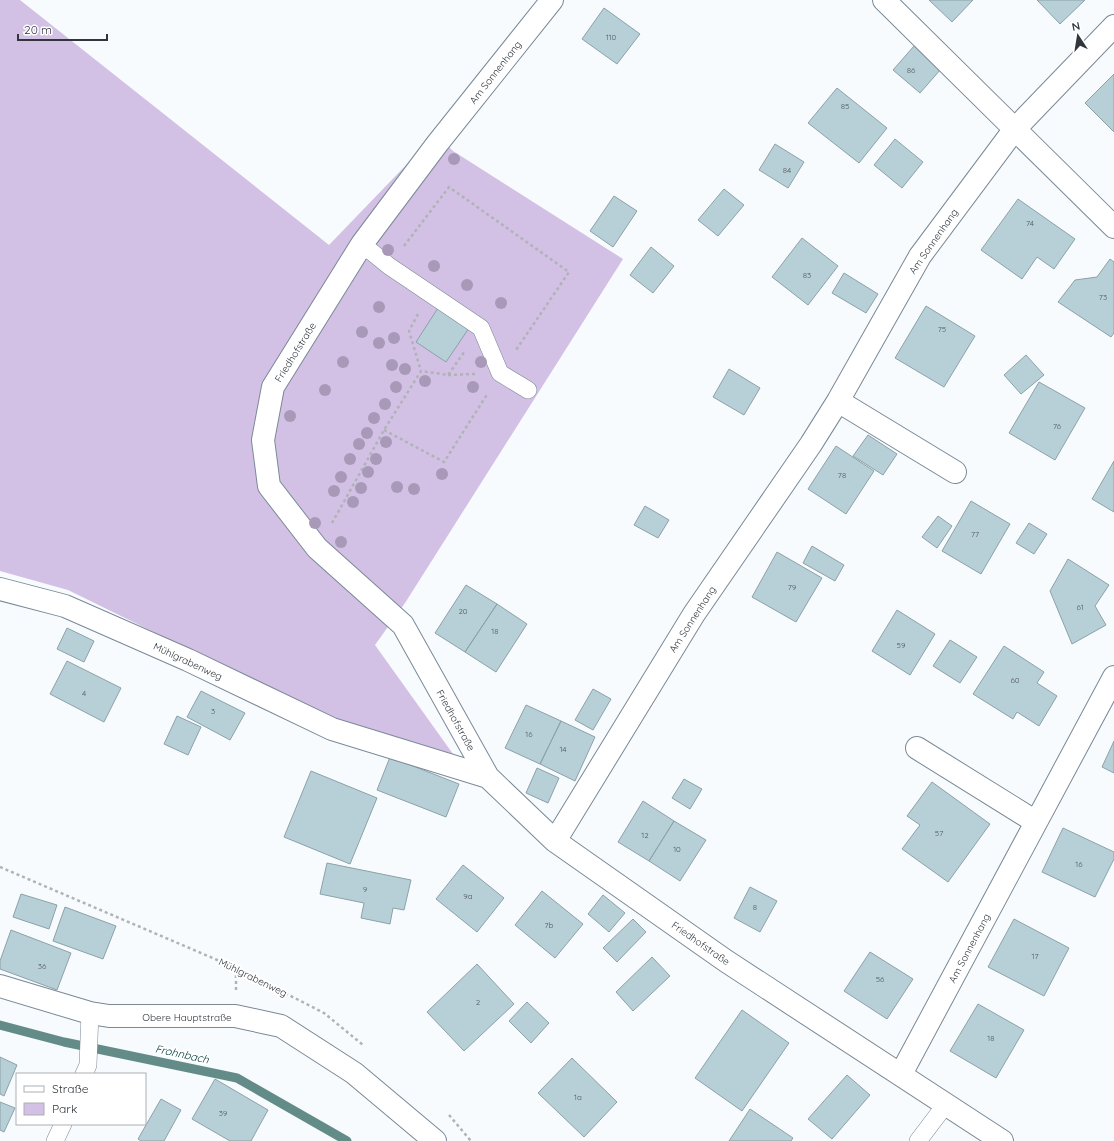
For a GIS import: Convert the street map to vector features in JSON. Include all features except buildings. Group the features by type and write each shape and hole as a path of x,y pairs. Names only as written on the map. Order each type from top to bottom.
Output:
{"street":[{"name":"Am Sonnenhang","path":"437,144 552,0"},
{"path":"884,0 1014,130 1114,227"},
{"name":"Am Sonnenhang","path":"555,841 694,614 811,444 838,401 920,256 1014,130 1114,26"},
{"name":"Friedhofstraße","path":"437,144 362,244 273,387 263,440 269,486 317,548 403,625 488,777 555,841 726,961 1002,1141"},
{"path":"838,401 955,472"},
{"name":"Mühlgrabenweg","path":"0,589 65,606 188,660 332,730 488,777"},
{"name":"Am Sonnenhang","path":"901,1074 1114,677"},
{"path":"917,748 1036,822"},
{"name":"Obere Hauptstraße","path":"0,986 90,1013 108,1016 235,1016 282,1026 354,1073 435,1141"}],"lane":[{"path":"362,244 389,266 481,328 500,373 528,390"},
{"path":"86,1070 90,1013"},
{"path":"918,1141 946,1104"},
{"path":"55,1141 63,1125"}],"path":[{"path":"317,548 384,430 421,371 409,331 429,294"},
{"path":"421,371 448,375 481,328"},
{"name":"Mühlgrabenweg","path":"0,867 236,968 324,1013 366,1047"},
{"path":"443,1110 455,1120 471,1141"}],"green space":[{"path":"0,0 20,0 329,245 436,134 453,151 623,259 405,603 375,645 453,754 323,715 68,590 0,571"}],"waterway":[{"name":"Frohnbach","path":"0,1025 64,1042 237,1078 347,1141"}]}
